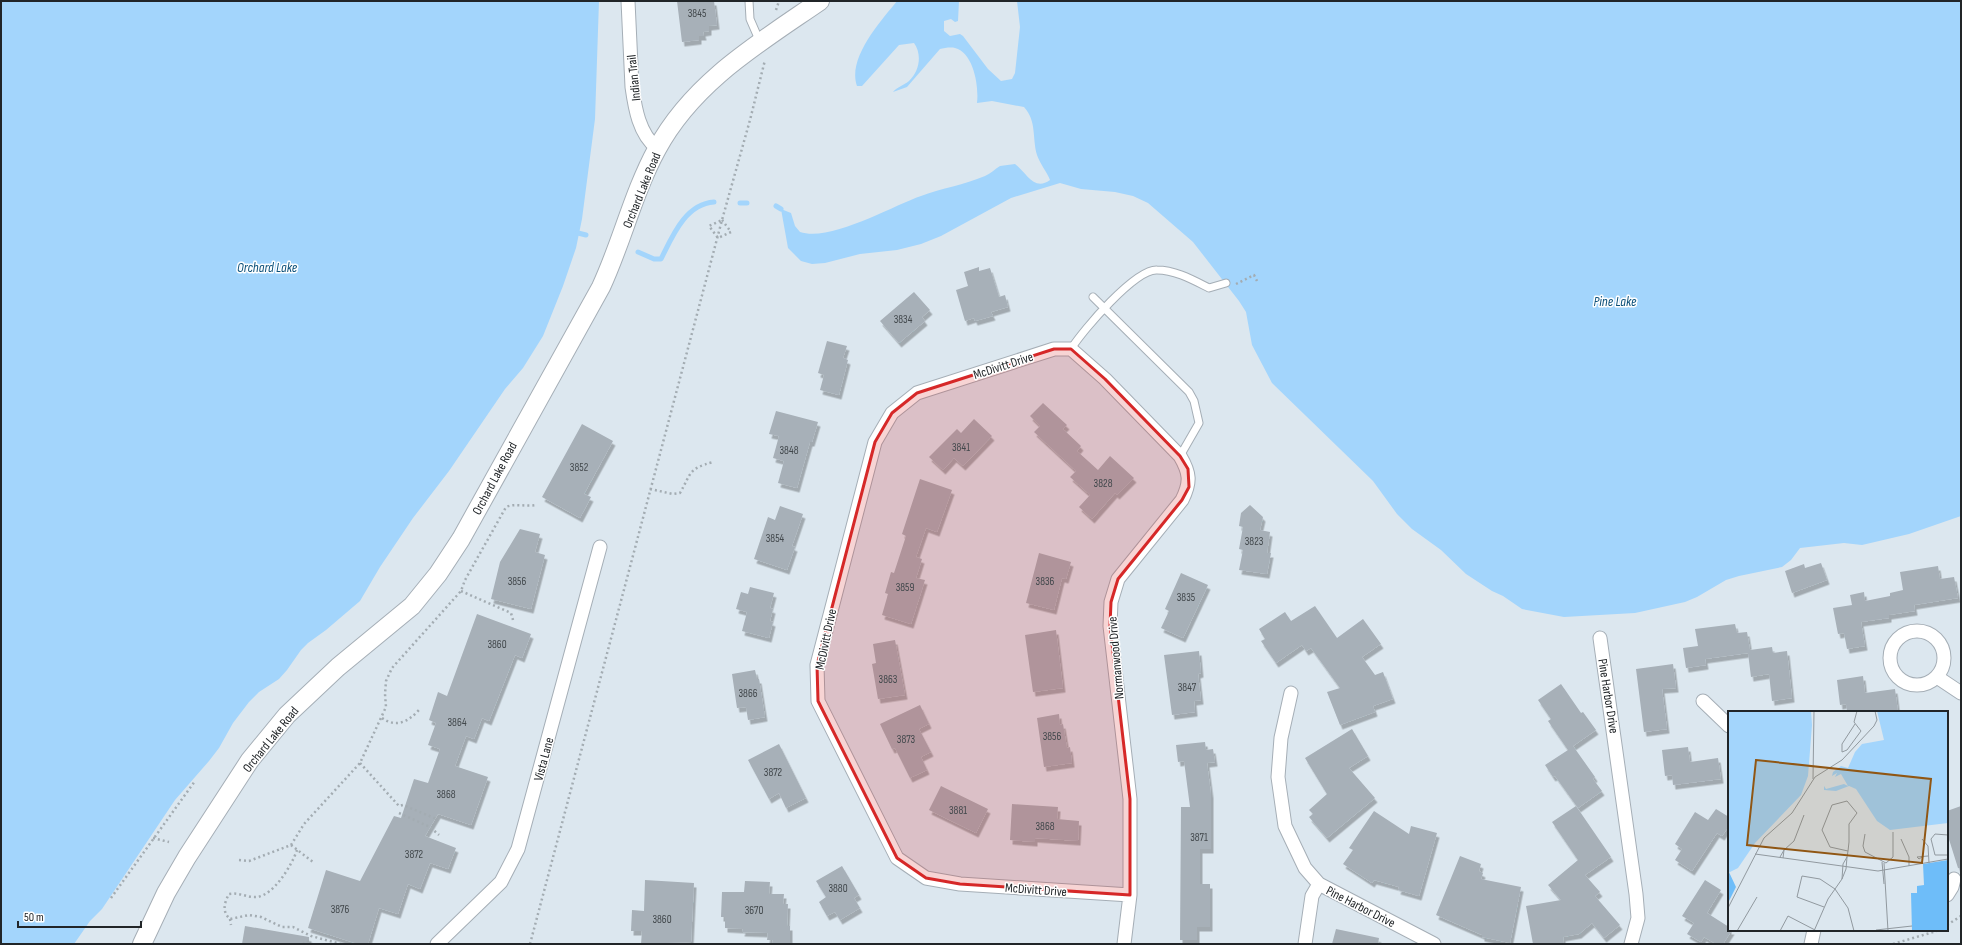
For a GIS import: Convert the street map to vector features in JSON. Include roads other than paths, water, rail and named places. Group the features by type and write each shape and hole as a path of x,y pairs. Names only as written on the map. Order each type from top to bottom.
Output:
{"main road":[{"name":"Orchard Lake Road","path":"142,944 166,893 187,857 250,760 287,715 338,667 412,606 438,574 461,539 601,287 619,246 644,175 658,148 678,116 699,92 730,64 820,1"}],"street":[{"name":"Indian Trail","path":"628,1 632,87 634,100 644,134 658,148"},
{"name":"Normanwood Drive","path":"1071,348 1105,379 1180,456 1188,469 1189,487 1182,500 1118,579 1111,602 1110,626 1130,799 1130,895 1124,944"},
{"name":"McDivitt Drive","path":"1071,348 1054,349 917,393 892,413 875,442 817,665 818,701 897,858 926,878 960,884 1130,895"},
{"name":"Vista Lane","path":"437,944 501,882 518,849 600,547"},
{"path":"1911,632 1924,632 1936,638 1941,645 1944,657 1942,670 1937,677 1930,682 1921,685 1903,681 1896,675 1890,658 1896,641 1903,635 1911,632"},
{"name":"Pine Harbor Drive","path":"1600,638 1636,894 1638,918 1631,944"},
{"path":"1937,677 1961,693"},
{"name":"Pine Harbor Drive","path":"1291,693 1282,738 1278,777 1285,826 1305,868 1319,884 1434,944"},
{"path":"1703,701 1728,725"},
{"path":"1948,894 1952,888 1954,877"},
{"path":"1305,944 1312,896 1319,884"},
{"path":"1811,944 1814,931"}],"lane":[{"path":"749,1 750,19 765,39"},
{"path":"1071,348 1078,338 1127,285 1145,272 1156,270 1172,272 1208,288 1227,285"},
{"path":"1093,297 1189,392 1194,401 1199,423 1180,456"}],"water":[{"name":"Orchard Lake","path":"1,1 599,1 595,119 582,219 576,248 543,336 523,368 505,389 449,471 413,518 380,567 360,601 308,643 279,679 259,692 249,702 233,723 219,748 175,800 102,909 90,921 74,944 1,944"},
{"name":"Pine Lake","path":"897,1 959,1 958,21 955,22 951,19 944,21 944,31 950,36 960,34 963,36 988,69 1001,81 1012,79 1015,73 1020,27 1017,1 1961,1 1961,516 1909,534 1862,545 1844,543 1800,548 1791,560 1782,567 1726,580 1697,597 1685,602 1635,613 1564,617 1522,609 1466,574 1441,550 1412,529 1397,514 1373,481 1272,383 1252,345 1246,312 1239,301 1193,242 1148,203 1133,196 1115,192 1081,189 1060,183 1011,198 941,236 921,244 897,250 860,254 825,263 812,264 801,261 788,248 781,209 791,213 795,226 800,232 813,234 844,228 861,222 921,196 985,176 1000,166 1015,164 1031,180 1039,184 1050,180 1037,155 1033,124 1028,112 1024,107 992,101 977,103 976,80 971,63 967,56 955,48 940,49 907,87 893,92 913,77 919,62 917,47 914,43 899,45 862,86 857,86 855,75 861,52 867,40"}],"waterway":[{"path":"638,252 654,259 661,259 675,232 687,215 704,204 714,202"},
{"path":"740,203 747,203"},
{"path":"776,206 781,209"},
{"path":"578,233 586,235"}]}
